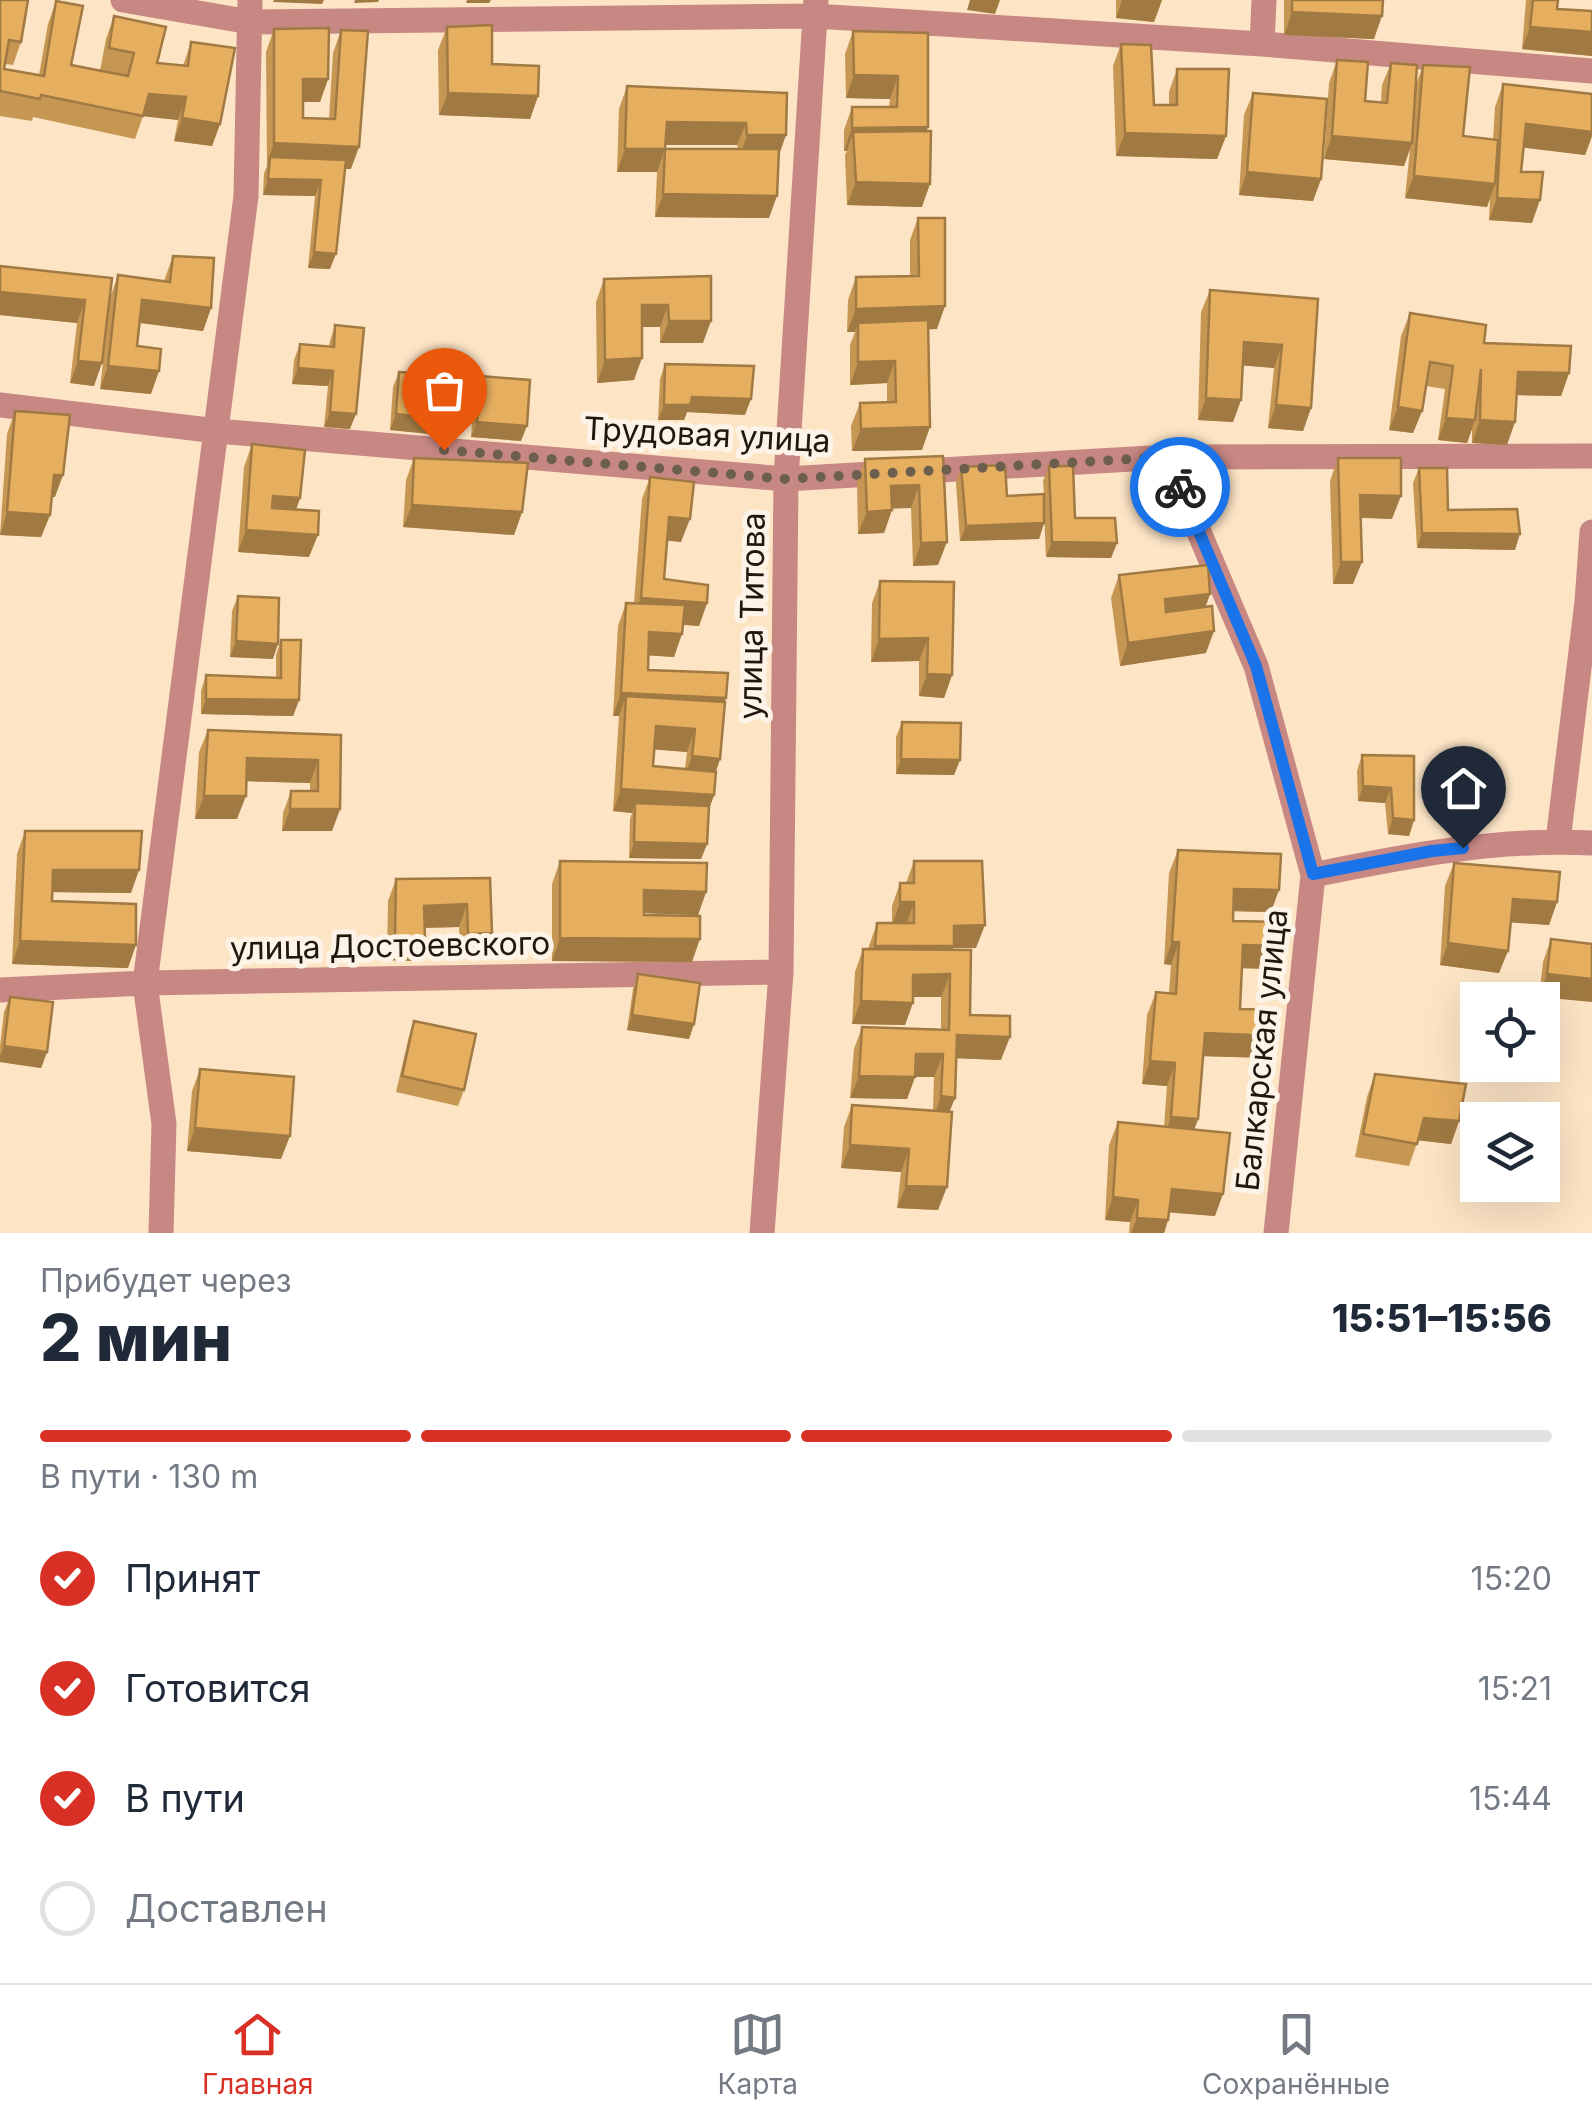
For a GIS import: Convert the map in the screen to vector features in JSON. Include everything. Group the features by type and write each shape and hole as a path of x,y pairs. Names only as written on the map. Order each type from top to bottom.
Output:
{"street":[{"path":"122,0 250,11 815,8 1592,71"},
{"path":"1262,44 1264,0"},
{"name":"улица Титова","path":"762,1233 781,972 786,479 815,8"},
{"path":"161,1233 164,1124 145,984 246,196 250,11"},
{"name":"Трудовая улица","path":"0,404 217,431 786,479 1167,457 1592,456"},
{"path":"1167,457 1256,666 1313,874 1432,851 1558,841 1592,844"},
{"path":"1558,841 1590,602 1592,532"},
{"name":"Балкарская улица","path":"1276,1233 1313,874"},
{"name":"улица Достоевского","path":"0,990 781,972"}],"building":[{"path":"0,0 28,0 21,42 9,40 4,69 44,76 56,1 83,6 71,65 128,76 134,53 109,48 114,16 166,27 157,63 188,66 191,42 235,48 220,124 182,118 186,97 149,94 143,116 41,95 40,99 0,91"},
{"path":"1292,0 1383,0 1382,16 1292,12"},
{"path":"1533,0 1558,0 1557,9 1592,11 1592,32 1530,27"},
{"path":"492,25 492,64 539,66 538,96 448,93 447,27"},
{"path":"329,28 328,79 303,79 303,118 335,119 341,30 368,31 359,147 274,143 274,29"},
{"path":"853,31 928,33 928,127 852,128 852,107 897,107 898,76 854,75"},
{"path":"1121,44 1151,45 1154,105 1177,105 1177,69 1229,69 1226,136 1125,133"},
{"path":"1337,60 1368,62 1365,101 1387,103 1391,63 1417,65 1412,143 1332,136"},
{"path":"1423,65 1470,67 1463,136 1498,140 1495,184 1414,176"},
{"path":"1503,84 1592,94 1592,132 1526,124 1521,172 1543,172 1540,200 1497,198"},
{"path":"627,86 787,93 786,135 747,135 746,123 667,122 665,149 625,149"},
{"path":"1253,93 1327,99 1321,179 1247,172"},
{"path":"931,131 930,184 856,182 853,132"},
{"path":"665,149 779,149 777,196 663,194"},
{"path":"270,157 346,160 336,254 314,252 321,180 268,179"},
{"path":"918,218 945,218 945,306 856,309 856,277 919,276"},
{"path":"173,256 214,258 211,308 142,300 137,346 161,349 159,371 108,366 118,275 170,282"},
{"path":"0,266 112,278 102,363 78,361 85,300 0,292"},
{"path":"711,276 711,321 669,321 668,305 642,305 642,358 605,360 604,279"},
{"path":"1210,290 1318,299 1311,408 1276,405 1282,345 1244,342 1241,400 1206,398"},
{"path":"1410,313 1486,325 1484,343 1571,346 1569,373 1518,372 1515,422 1480,420 1481,369 1475,420 1446,418 1453,366 1430,362 1422,411 1398,407"},
{"path":"928,320 930,427 861,429 860,403 896,402 895,361 858,362 858,323"},
{"path":"335,325 364,328 356,414 330,412 333,371 298,368 300,344 334,347"},
{"path":"665,364 754,366 751,399 692,397 690,405 664,405"},
{"path":"399,372 450,375 446,420 396,414"},
{"path":"480,376 530,380 527,426 477,422"},
{"path":"15,411 70,415 63,475 54,475 50,515 7,512"},
{"path":"252,444 305,450 300,498 273,496 272,508 319,511 318,535 246,530"},
{"path":"943,456 947,542 921,543 919,485 891,486 892,510 867,512 865,459"},
{"path":"414,458 528,463 522,512 412,505"},
{"path":"1338,458 1401,458 1401,496 1360,495 1362,562 1341,562"},
{"path":"1005,465 1007,496 1044,494 1044,523 966,526 961,467"},
{"path":"1049,466 1073,466 1075,518 1115,518 1117,543 1052,542"},
{"path":"1419,468 1447,468 1448,510 1517,509 1520,534 1422,533"},
{"path":"650,477 694,482 690,519 669,517 664,579 708,585 707,603 641,598"},
{"path":"1208,565 1210,594 1165,599 1166,612 1212,606 1214,631 1128,643 1119,575"},
{"path":"880,581 954,582 952,675 927,674 928,638 879,639"},
{"path":"238,596 279,598 278,644 236,641"},
{"path":"626,603 685,605 682,634 649,632 648,670 728,673 726,698 621,693"},
{"path":"281,640 301,640 299,700 206,699 206,675 281,678"},
{"path":"626,696 725,702 720,759 692,756 695,729 656,726 653,766 716,772 714,795 621,789"},
{"path":"902,722 961,723 960,760 901,759"},
{"path":"208,730 341,735 340,809 290,809 291,791 318,791 318,760 247,758 246,796 204,796"},
{"path":"1362,755 1414,756 1414,820 1393,818 1391,788 1363,786"},
{"path":"635,803 709,806 707,844 634,842"},
{"path":"25,831 142,831 139,870 53,870 52,901 136,904 136,945 20,941"},
{"path":"1178,850 1281,854 1279,890 1234,889 1233,921 1283,922 1282,946 1243,945 1240,1009 1278,1010 1276,1036 1205,1033 1198,1119 1171,1117 1175,1063 1150,1061 1156,992 1176,994 1179,942 1172,942"},
{"path":"560,861 707,863 706,892 644,890 644,915 700,916 700,939 560,938"},
{"path":"914,861 982,861 985,925 954,926 954,946 875,946 877,923 914,923 914,902 900,902 900,883 914,883"},
{"path":"1454,863 1560,872 1557,902 1513,899 1508,951 1448,943"},
{"path":"490,878 492,933 468,934 467,904 424,906 425,938 395,937 396,879"},
{"path":"1551,939 1592,944 1592,979 1547,974"},
{"path":"863,949 971,950 970,1015 1010,1016 1010,1037 957,1035 955,1098 941,1096 943,1054 916,1054 915,1077 859,1076 862,1027 949,1030 950,974 913,975 913,1003 861,1001"},
{"path":"638,974 700,983 694,1024 632,1015"},
{"path":"10,997 53,1002 47,1052 4,1046"},
{"path":"414,1021 476,1034 464,1090 402,1076"},
{"path":"200,1069 294,1077 290,1136 195,1128"},
{"path":"1375,1074 1466,1084 1459,1121 1424,1118 1417,1144 1363,1134"},
{"path":"852,1105 952,1112 947,1187 906,1186 909,1149 850,1145"},
{"path":"1118,1122 1230,1133 1223,1194 1172,1189 1168,1220 1137,1218 1138,1200 1113,1197"}],"way so far":[{"path":"444,450 786,479 1167,457 1180,487"}],"route":[{"path":"1180,487 1256,666 1313,874 1463,848"}]}
